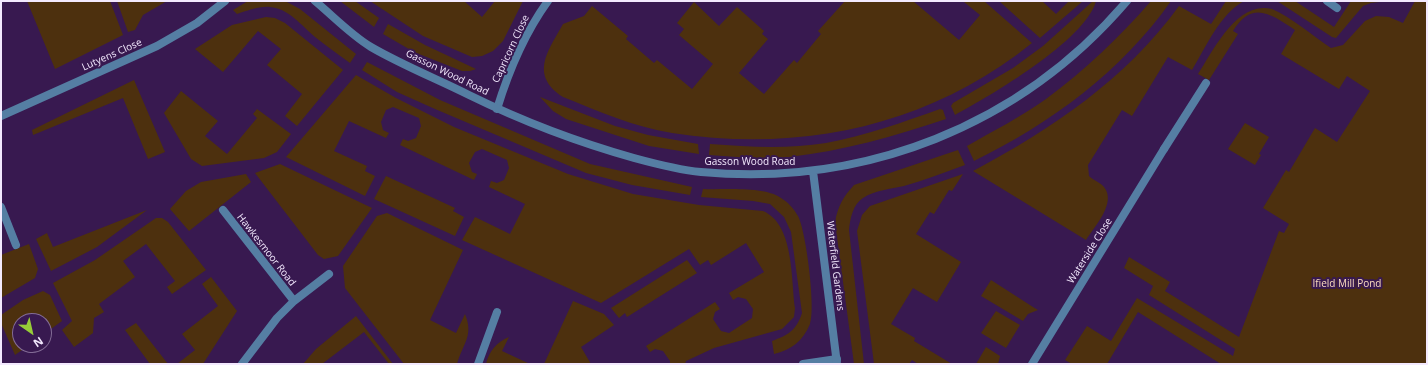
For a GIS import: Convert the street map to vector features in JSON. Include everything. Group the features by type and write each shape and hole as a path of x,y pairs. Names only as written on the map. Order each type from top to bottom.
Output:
{"street":[{"name":"Lutyens Close","path":"1,116 158,46 197,23 225,1"},
{"name":"Gasson Wood Road","path":"314,1 370,46 497,109 562,135 658,164 700,172 738,174 813,171 846,166 883,157 956,132 1023,93 1059,68 1090,40 1127,1"},
{"name":"Capricorn Close","path":"497,109 517,54 533,22 548,1"},
{"path":"1327,1 1337,8"},
{"name":"Waterside Close","path":"1032,364 1206,83"},
{"name":"Waterfield Gardens","path":"813,171 837,361"},
{"path":"1,207 16,245"},
{"name":"Hawkesmoor Road","path":"223,210 294,301"},
{"name":"Hawkesmoor Road","path":"242,364 277,318 294,301 329,274"},
{"path":"478,364 497,312"},
{"path":"803,364 837,361"}],"green space":[{"path":"27,1 110,1 123,35 55,69"},
{"path":"117,1 167,1 143,15 135,30 128,32"},
{"path":"248,1 285,1 300,9 356,54 350,63 315,37 289,14 277,8 262,7 237,14 233,10"},
{"path":"340,1 355,1 379,18 374,27"},
{"path":"370,1 464,1 482,17 495,1 523,1 503,41 493,51 482,56 472,57 423,36"},
{"path":"845,1 913,1 959,40 980,15 964,2 984,1 1032,43 992,72 951,95 907,113 862,127 816,135 769,139 721,138 672,133 630,123 563,97 553,89 547,80 544,71 547,53 563,24 584,16 592,6 628,36 626,39 654,63 657,60 692,89 713,64 679,35 684,29 677,23 694,2 719,26 737,7 764,31 762,34 768,39 739,73 764,94 794,60 797,63 821,34 818,31"},
{"path":"999,1 1042,1 1056,14 1069,1 1083,1 1040,38"},
{"path":"1093,1 1096,1 1089,16 1075,33 1056,49 1035,66 990,95 955,115 951,106 953,103 1013,68 1043,46"},
{"path":"1151,1 1171,1 1152,26 1107,73 1057,113 974,161 967,146 1027,112 1074,77 1127,28"},
{"path":"1226,1 1244,1 1235,7 1221,22 1208,41 1192,70 1168,57 1132,116 1122,110 1088,165 1089,176 1104,187 1108,200 1103,215 1086,240 973,171 1031,138 1086,100 1136,57 1179,6 1211,24"},
{"path":"1277,1 1295,1 1334,27 1351,1 1387,1 1371,3 1363,6 1336,38 1332,37"},
{"name":"Ifield Mill Pond","path":"1415,1 1427,1 1427,364 1221,364 1138,312 1107,364 1072,364 1065,360 1087,326 1111,341 1137,298 1233,356 1235,349 1149,295 1153,286 1124,268 1129,257 1170,282 1165,291 1239,337 1279,231 1284,233 1289,224 1263,208 1286,170 1289,172 1315,128 1337,142 1370,91 1347,76 1339,89 1281,54 1295,30 1278,19 1262,13 1255,13 1240,21 1233,31 1238,34 1209,80 1198,74 1219,41 1237,20 1248,12 1259,8 1272,9 1279,12 1331,48 1343,45 1365,21 1376,16 1389,17 1403,23"},
{"path":"266,17 275,18 285,23 343,70 297,126 285,116 302,94 267,65 281,49 258,31 223,72 195,49 232,25"},
{"path":"388,24 425,45 476,69 462,71 414,52 383,34"},
{"path":"367,62 440,100 590,164 692,187 690,195 632,185 586,173 397,92 362,70"},
{"path":"356,75 396,98 454,127 568,174 633,194 699,205 763,211 773,218 781,227 786,239 791,268 795,308 794,317 782,329 714,348 686,361 685,364 670,364 670,361 663,351 655,349 650,352 646,346 715,302 720,309 715,312 713,319 721,331 729,333 752,318 753,309 746,299 738,297 733,300 729,293 764,272 746,243 711,265 708,260 700,265 689,249 601,303 462,240 475,217 510,234 525,204 489,187 491,181 497,183 504,180 509,168 507,160 482,149 475,152 469,163 472,172 477,174 474,180 400,145 403,139 408,141 416,138 421,126 419,118 393,107 386,110 381,122 383,130 389,133 386,138 349,121 334,151 367,166 365,171 375,176 365,196 286,157"},
{"path":"134,80 165,152 148,159 123,98 33,135 32,130"},
{"path":"181,91 218,121 205,136 227,154 257,118 253,114 257,109 291,134 277,152 264,158 202,166 191,159 164,113"},
{"path":"540,97 615,126 648,135 698,144 699,154 649,146 566,119 553,111"},
{"path":"940,109 943,110 946,119 888,137 829,151 779,158 749,158 709,155 710,144 768,147 826,143 869,133"},
{"path":"1245,123 1269,137 1259,154 1261,155 1255,165 1228,149"},
{"path":"958,150 965,165 912,184 873,193 863,198 854,208 849,230 864,364 854,364 835,222 842,202 854,185"},
{"path":"280,164 372,208 338,256 324,259 318,255 255,173"},
{"path":"246,174 251,182 189,231 170,209 186,191 201,182"},
{"path":"963,174 952,191 949,190 934,214 930,212 916,234 961,262 937,302 913,288 891,324 915,338 914,341 952,364 918,364 912,360 909,364 874,364 857,231 862,215 870,206"},
{"path":"386,176 455,208 453,211 464,217 455,236 374,199"},
{"path":"703,189 754,190 774,194 793,208 798,216 807,253 811,287 812,315 810,324 804,335 796,344 786,350 774,354 772,341 791,332 800,319 802,313 791,232 784,217 770,204 753,201 701,197"},
{"path":"147,210 97,247 51,271 36,239 47,233 53,247"},
{"path":"387,213 463,250 430,320 456,333 465,314 468,334 457,364 404,364 345,288 343,266 377,216"},
{"path":"156,218 162,218 168,222 206,270 172,294 167,287 175,281 146,244 123,261 135,277 99,304 104,312 94,318 93,333 74,347 62,330 72,321 53,283 95,260"},
{"path":"29,244 38,269 35,278 1,298 1,255"},
{"path":"687,260 697,273 627,317 625,313 619,318 611,308"},
{"path":"211,277 237,311 203,364 177,364 195,350 182,334 218,306 202,284"},
{"path":"991,280 1038,310 1028,314 1023,321 981,296"},
{"path":"43,291 50,295 62,321 52,328 52,313 12,313 12,348 1,323 1,315 23,300"},
{"path":"573,301 604,314 614,325 581,347 591,364 544,364"},
{"path":"996,311 1020,325 1006,348 981,333"},
{"path":"356,316 393,364 389,364 364,332 322,364 303,364 316,349"},
{"path":"136,323 168,364 150,364 125,330"},
{"path":"509,337 502,351 530,364 486,364 489,355 494,348"},
{"path":"986,347 1000,356 998,364 976,364"}]}
